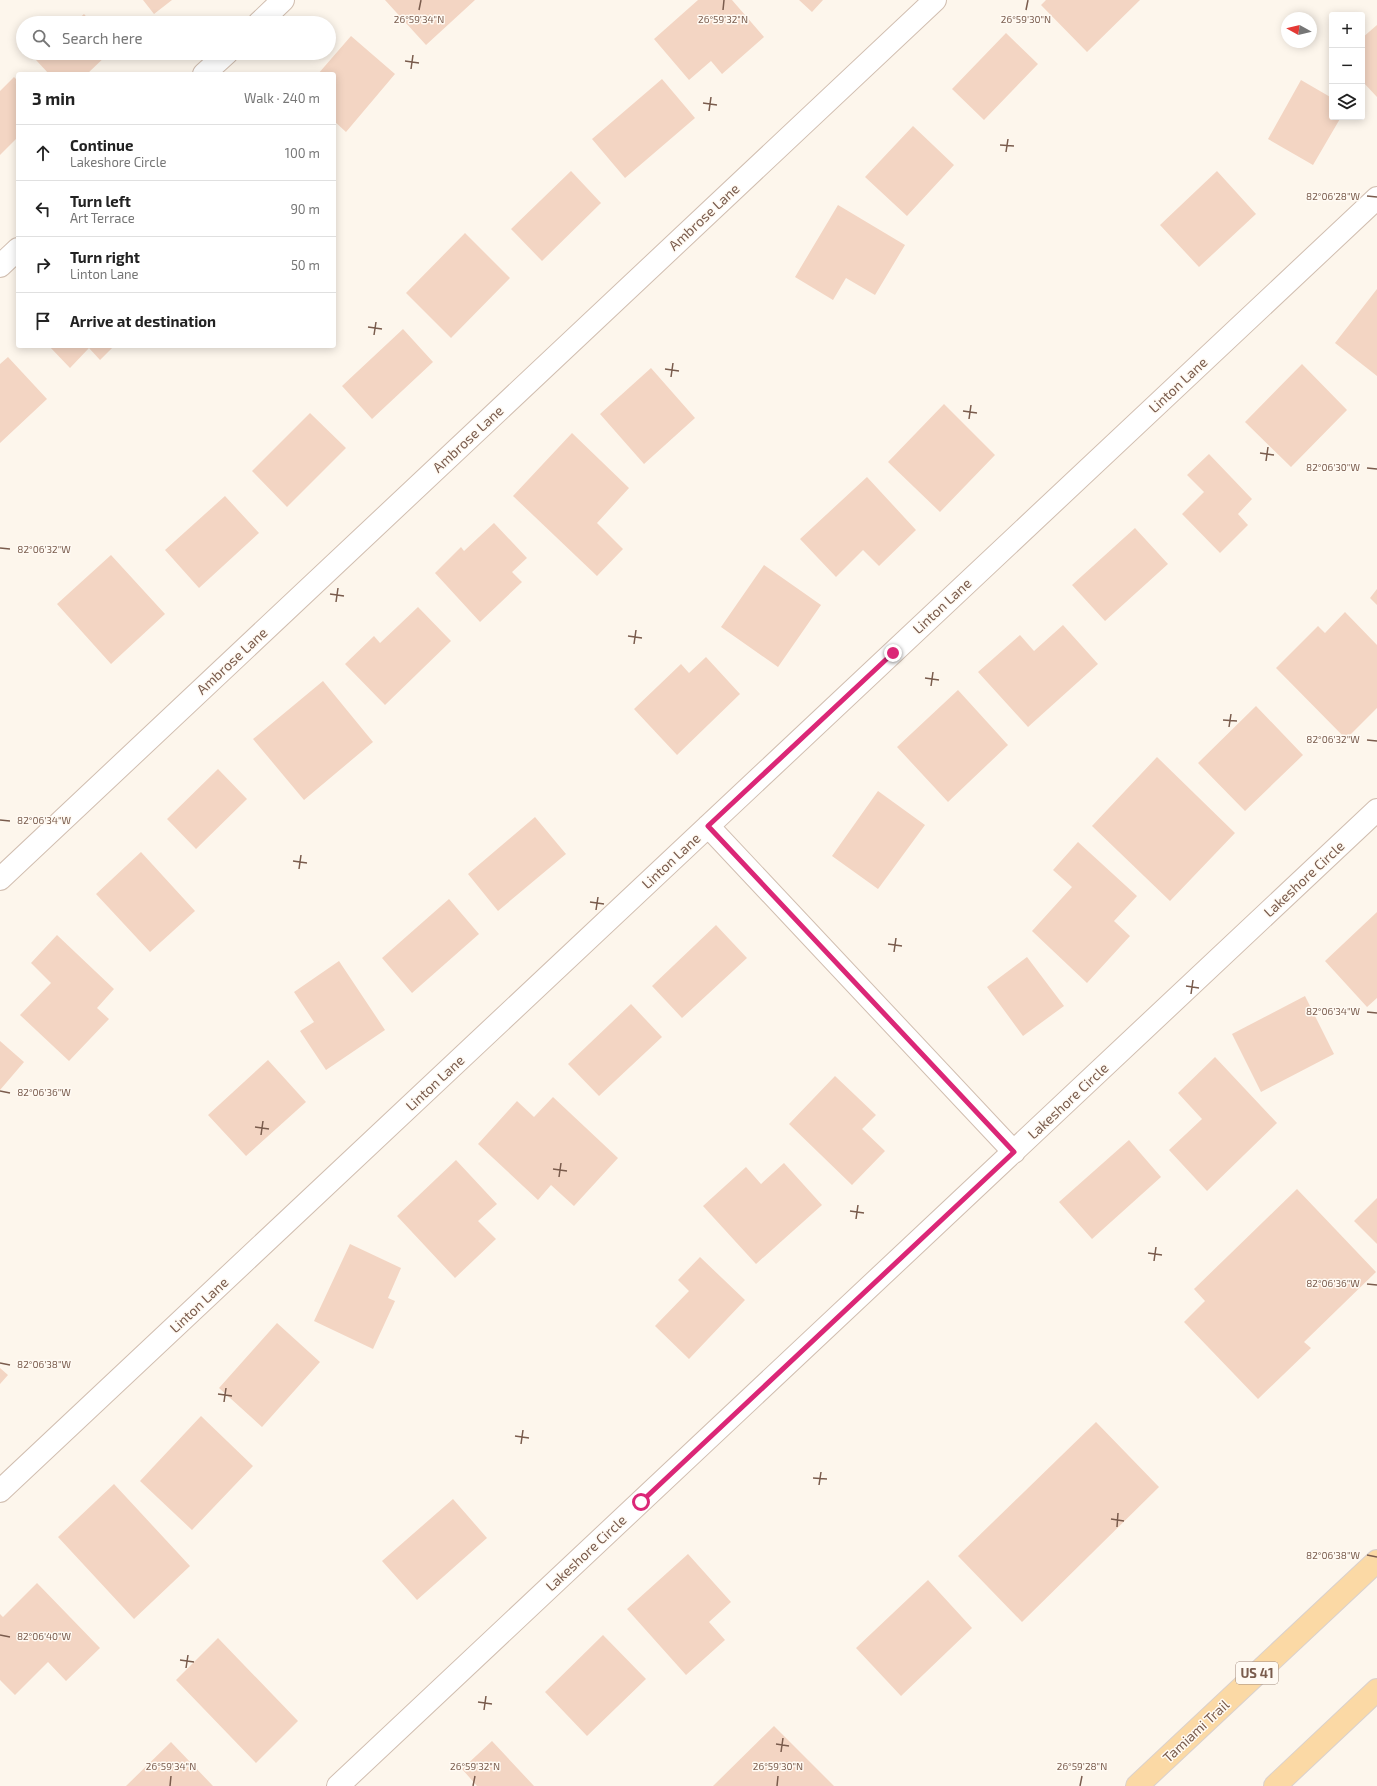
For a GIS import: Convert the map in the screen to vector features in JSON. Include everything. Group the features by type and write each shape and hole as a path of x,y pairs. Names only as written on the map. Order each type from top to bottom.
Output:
{"main road":[{"name":"Tamiami Trail","path":"1137,1786 1377,1561"},
{"path":"1275,1786 1377,1690"}],"street":[{"path":"266,16 283,0"},
{"name":"Ambrose Lane","path":"0,878 935,0"},
{"path":"206,72 219,60"},
{"name":"Linton Lane","path":"0,1491 1377,198"},
{"path":"0,266 16,251"},
{"name":"Lakeshore Circle","path":"338,1786 1377,810"},
{"path":"708,826 1014,1152"}],"building":[{"path":"143,0 172,0 154,14"},
{"path":"385,0 475,0 426,45"},
{"path":"698,0 732,0 764,37 722,74 711,61 689,80 654,39"},
{"path":"799,0 823,0 812,12"},
{"path":"1046,0 1140,0 1087,52 1041,5"},
{"path":"1377,25 1377,97 1365,84 1365,35"},
{"path":"1006,33 1038,64 984,120 952,89"},
{"path":"351,36 395,74 346,132 336,123 336,72 320,72 330,60 336,60 336,53"},
{"path":"36,60 102,60 89,72 47,72"},
{"path":"14,77 16,79 16,139 0,155 0,91"},
{"path":"662,79 695,118 625,178 592,139"},
{"path":"1301,80 1329,96 1329,120 1339,120 1313,165 1268,139"},
{"path":"913,126 954,165 907,216 865,177"},
{"path":"571,171 601,203 542,261 511,229"},
{"path":"1217,171 1256,214 1199,267 1160,225"},
{"path":"838,205 905,245 875,295 846,278 833,300 795,277"},
{"path":"465,233 510,278 451,338 406,293"},
{"path":"1377,289 1377,376 1335,343"},
{"path":"403,329 433,362 372,419 342,386"},
{"path":"51,348 89,348 70,368"},
{"path":"89,348 112,348 100,360"},
{"path":"8,357 47,399 0,443 0,364"},
{"path":"1302,364 1347,410 1291,467 1245,422"},
{"path":"651,368 695,418 644,464 600,414"},
{"path":"944,404 995,455 940,512 888,462"},
{"path":"310,413 346,448 287,507 252,471"},
{"path":"572,433 629,488 597,523 623,549 597,576 513,496"},
{"path":"1209,454 1252,499 1238,514 1248,525 1220,553 1182,514 1204,492 1187,475"},
{"path":"867,477 916,530 879,566 863,550 836,577 800,539"},
{"path":"225,496 259,533 199,588 165,550"},
{"path":"494,523 527,558 512,572 522,582 480,622 435,573 461,547 464,551"},
{"path":"1135,528 1168,564 1105,621 1072,585"},
{"path":"111,555 165,614 111,664 57,604"},
{"path":"764,565 821,605 778,667 721,627"},
{"path":"1377,589 1377,605 1370,598"},
{"path":"418,607 451,641 385,705 345,664 374,636 380,643"},
{"path":"1345,612 1377,645 1377,708 1346,739 1276,668 1318,626 1325,633"},
{"path":"1063,625 1098,664 1028,727 978,672 1020,635 1034,651"},
{"path":"706,657 740,694 677,755 634,709 681,664 689,673"},
{"path":"323,681 373,742 304,800 253,739"},
{"path":"958,690 1008,745 948,802 897,747"},
{"path":"1256,706 1303,755 1245,811 1198,763"},
{"path":"1157,757 1235,833 1170,901 1092,826"},
{"path":"218,769 247,799 196,849 167,819"},
{"path":"878,791 925,825 878,889 832,856"},
{"path":"535,817 566,854 498,911 468,874"},
{"path":"1078,842 1137,896 1114,921 1130,936 1087,983 1032,931 1072,887 1053,870"},
{"path":"141,852 195,911 150,952 96,894"},
{"path":"449,899 479,934 412,993 382,958"},
{"path":"1377,912 1377,998 1367,1007 1325,961"},
{"path":"716,925 747,958 682,1018 652,986"},
{"path":"57,935 114,989 97,1008 109,1019 69,1061 20,1015 51,983 31,963"},
{"path":"1027,957 1064,1006 1023,1036 987,987"},
{"path":"339,961 385,1030 326,1070 300,1031 314,1022 294,992"},
{"path":"1305,996 1334,1054 1261,1092 1232,1034"},
{"path":"631,1004 662,1037 599,1096 568,1064"},
{"path":"0,1041 24,1062 0,1090"},
{"path":"1215,1057 1277,1123 1207,1191 1169,1150 1202,1119 1178,1093"},
{"path":"268,1060 306,1102 246,1156 208,1115"},
{"path":"835,1076 876,1115 862,1129 885,1151 852,1185 789,1124"},
{"path":"553,1097 618,1158 574,1206 551,1185 538,1200 478,1144 517,1101 534,1117"},
{"path":"1129,1140 1161,1177 1092,1239 1059,1202"},
{"path":"456,1160 497,1204 478,1221 496,1239 455,1278 397,1216"},
{"path":"784,1163 822,1205 756,1264 703,1206 746,1167 761,1184"},
{"path":"1297,1189 1376,1272 1304,1342 1311,1348 1258,1399 1184,1322 1205,1301 1194,1289"},
{"path":"1377,1198 1377,1244 1354,1221"},
{"path":"350,1244 401,1268 388,1298 395,1301 373,1349 314,1321"},
{"path":"700,1257 745,1300 689,1359 655,1326 689,1291 678,1280"},
{"path":"277,1323 320,1362 262,1427 219,1388"},
{"path":"0,1368 8,1375 0,1384"},
{"path":"201,1416 253,1466 192,1530 140,1481"},
{"path":"1096,1422 1159,1487 1022,1622 958,1556"},
{"path":"114,1484 190,1566 134,1619 58,1537"},
{"path":"453,1499 487,1538 417,1600 382,1561"},
{"path":"688,1554 731,1602 709,1622 725,1640 686,1675 627,1609"},
{"path":"928,1580 972,1628 901,1696 856,1648"},
{"path":"37,1583 100,1648 66,1681 48,1662 15,1695 0,1680 0,1614 3,1617"},
{"path":"603,1635 646,1679 587,1736 545,1692"},
{"path":"218,1638 298,1721 256,1763 176,1680"},
{"path":"774,1726 834,1786 713,1786"},
{"path":"492,1741 534,1786 477,1786 462,1769"},
{"path":"171,1742 213,1786 126,1786"}],"route":[{"path":"641,1502 1014,1152 708,826 893,653"}]}
